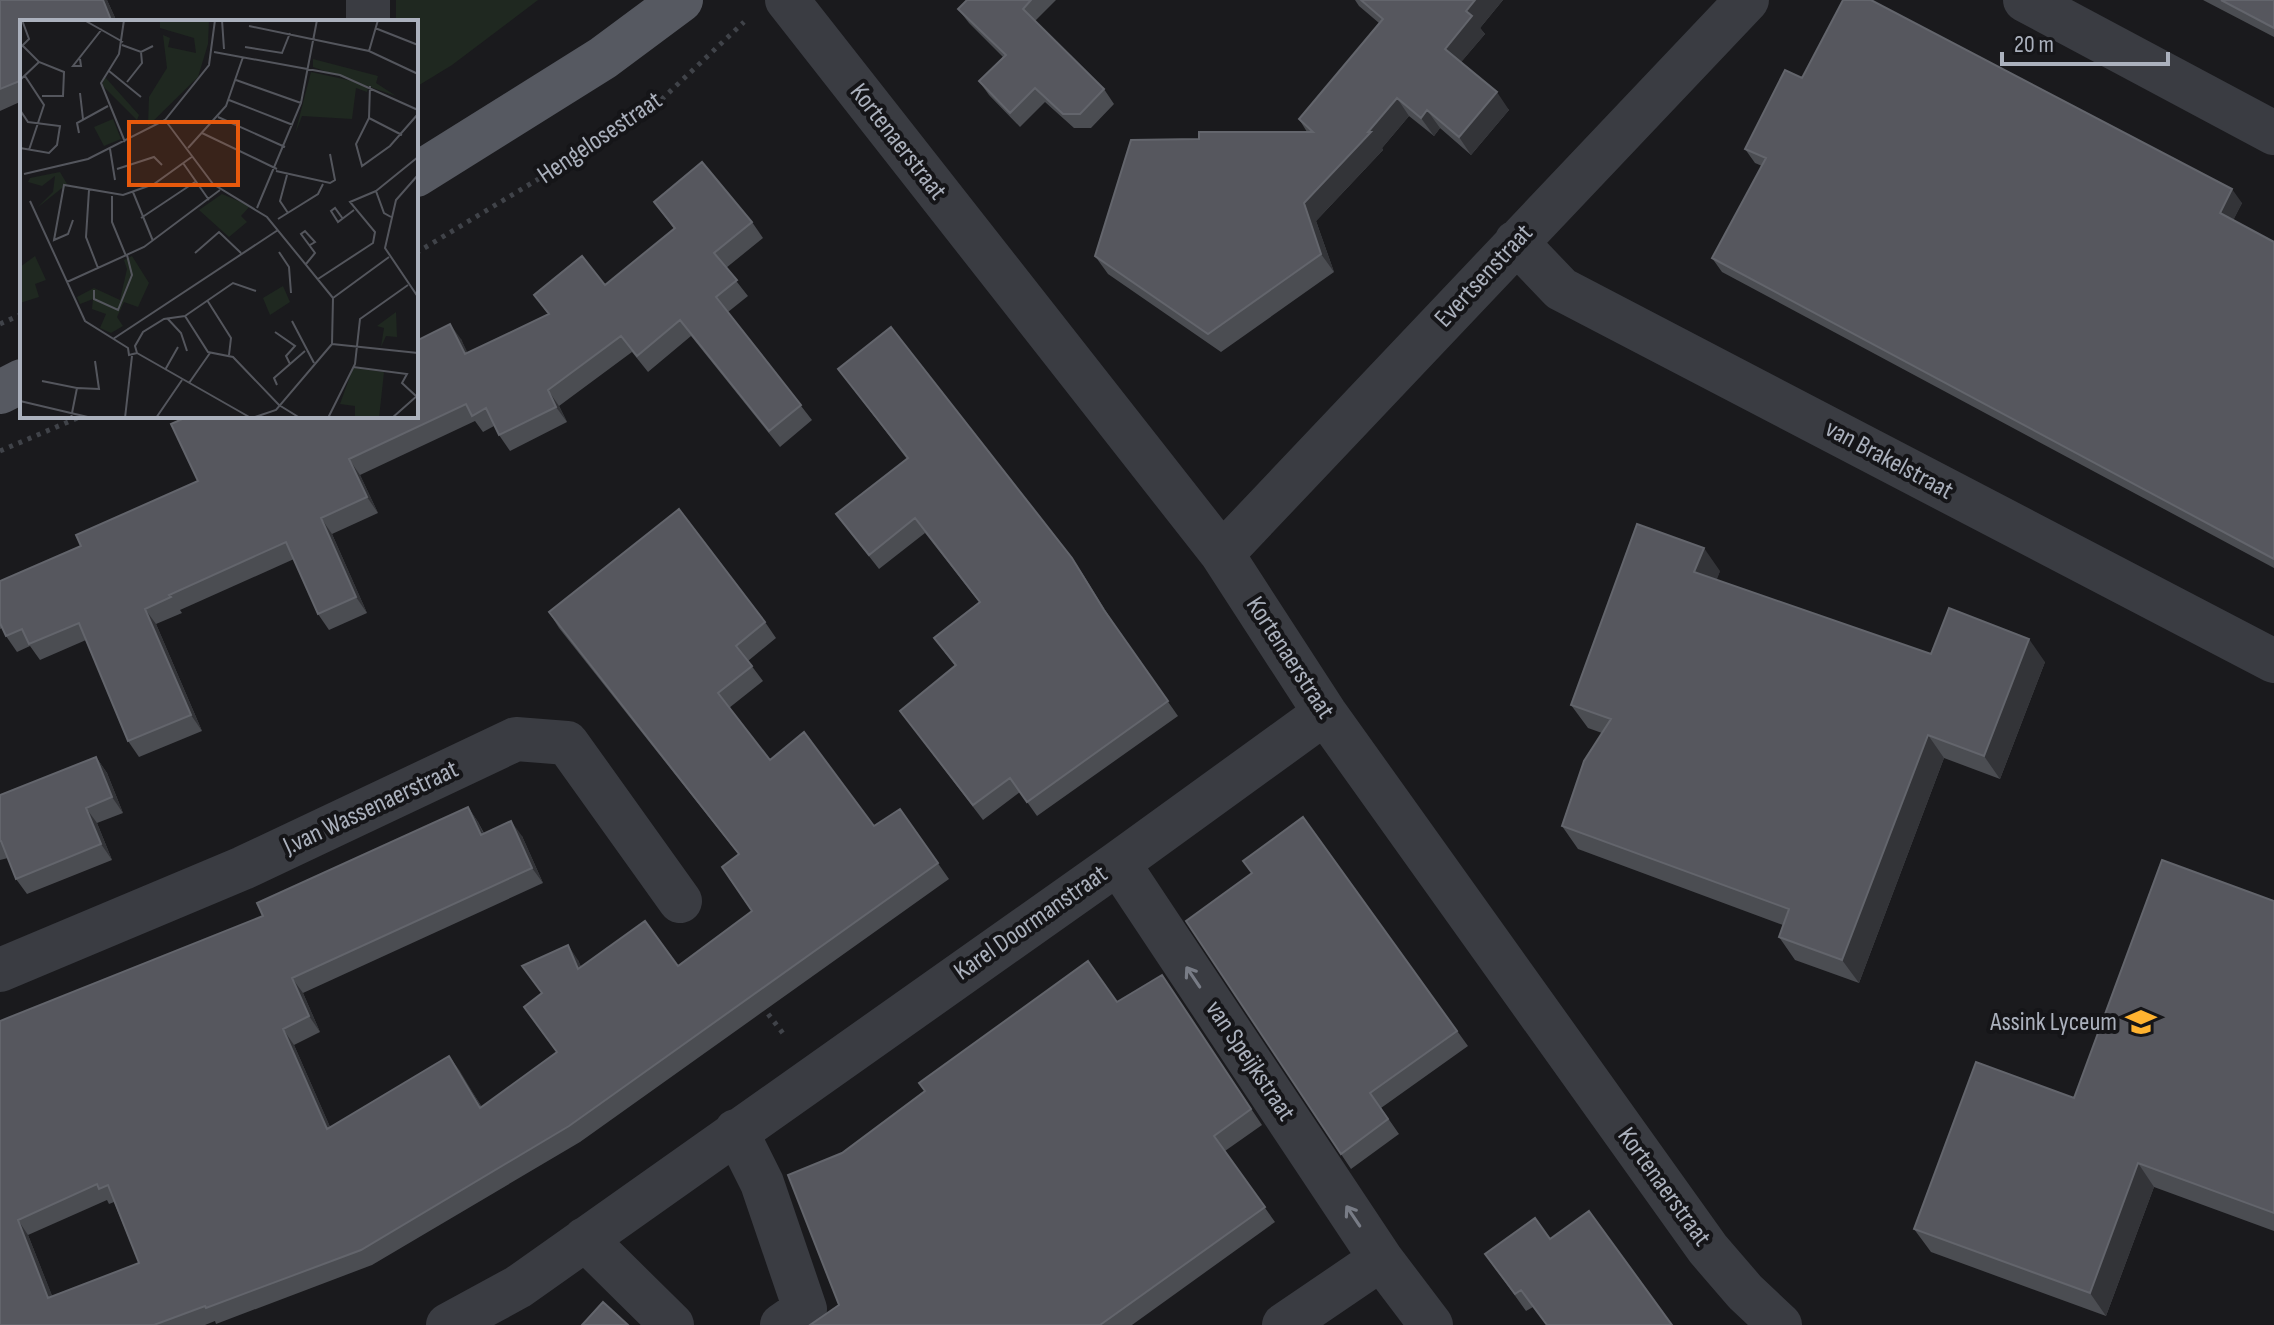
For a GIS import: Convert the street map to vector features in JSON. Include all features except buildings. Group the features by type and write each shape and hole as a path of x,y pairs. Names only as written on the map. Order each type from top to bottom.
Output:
{"main road":[{"path":"418,174 603,58 681,0"},
{"path":"0,392 20,382"}],"street":[{"name":"Kortenaerstraat","path":"787,0 1222,554 1325,713 1708,1249 1745,1292 1780,1325"},
{"name":"Evertsenstraat","path":"1222,554 1747,0"},
{"path":"2025,0 2274,133"},
{"name":"van Brakelstraat","path":"1516,242 1561,289 2274,661"},
{"name":"Karel Doormanstraat","path":"448,1325 518,1287 1325,713"},
{"name":"J.van Wassenaerstraat","path":"0,970 243,868 516,739 567,743 680,901"},
{"name":"van Speijkstraat","path":"1118,863 1381,1259 1431,1325"},
{"path":"736,1131 762,1183 805,1309 782,1325"},
{"path":"585,1239 624,1281 672,1325"},
{"path":"1284,1325 1381,1259"}],"path":[{"name":"Hengelosestraat","path":"418,252 646,114 746,21"},
{"path":"0,324 20,315"},
{"path":"0,451 77,418"},
{"path":"757,1000 816,1074"}],"shaded area":[{"path":"396,0 538,0 452,65 418,86 418,20 396,20"}],"place":[{"name":"Assink Lyceum","path":"2141,1022"}]}
